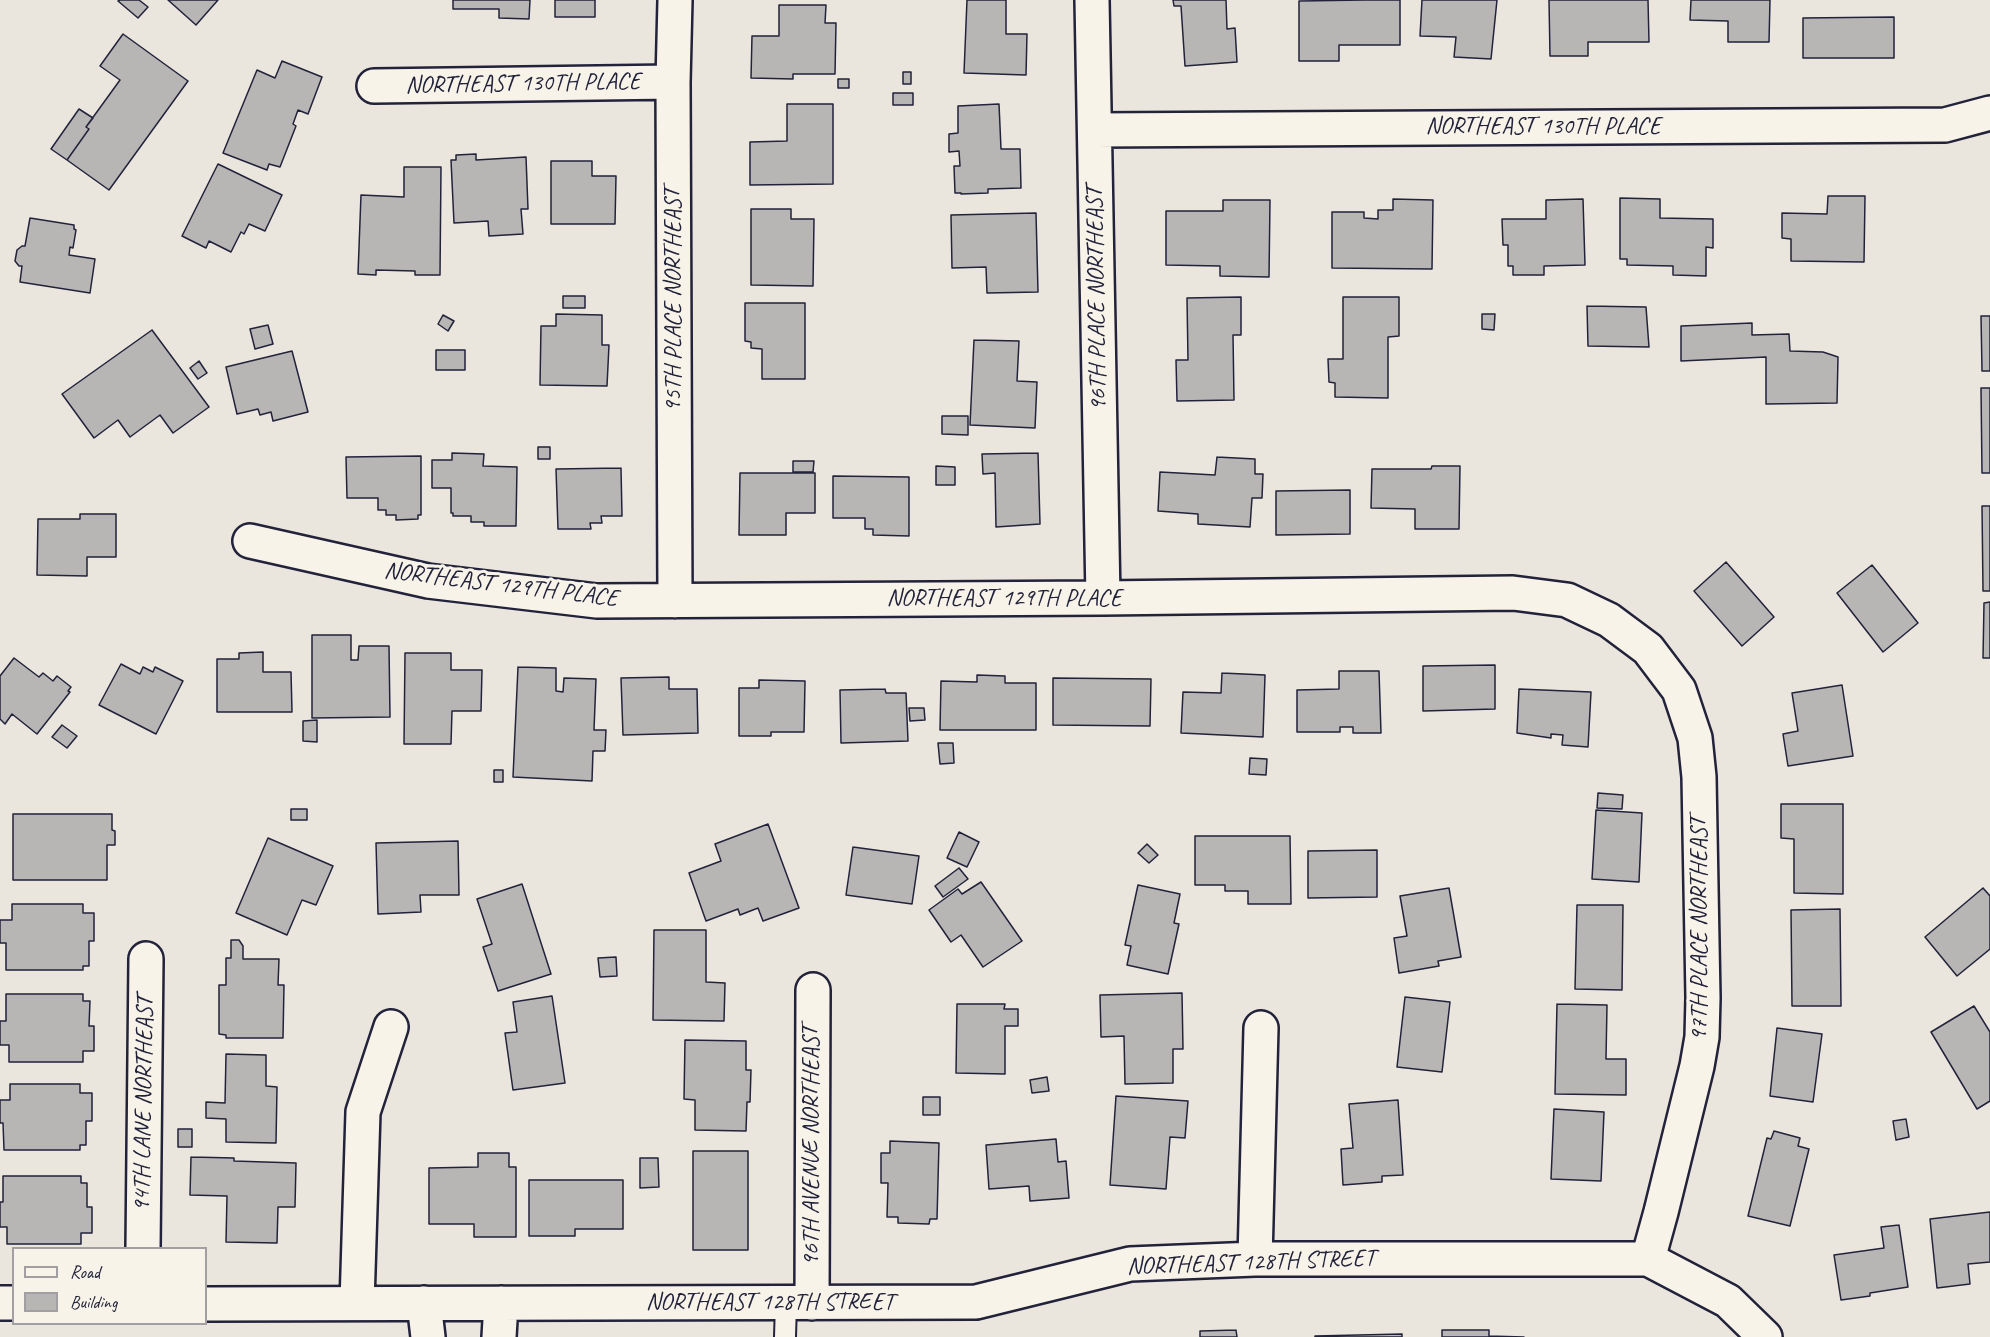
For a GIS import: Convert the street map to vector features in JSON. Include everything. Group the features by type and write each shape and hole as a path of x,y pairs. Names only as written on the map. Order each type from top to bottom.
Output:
{"street":[{"name":"95TH PLACE NORTHEAST","path":"675,0 673,82 675,600"},
{"name":"96TH PLACE NORTHEAST","path":"1092,0 1103,598"},
{"name":"NORTHEAST 130TH PLACE","path":"374,86 673,82"},
{"name":"NORTHEAST 130TH PLACE","path":"1095,130 1945,125 1990,113"},
{"name":"NORTHEAST 129TH PLACE","path":"250,541 428,581 597,601 1513,593 1567,600 1609,620 1648,648 1679,690 1695,738"},
{"name":"97TH PLACE NORTHEAST","path":"1648,1259 1702,1037 1700,777 1695,738"},
{"name":"94TH LANE NORTHEAST","path":"143,1247 146,959"},
{"name":"96TH AVENUE NORTHEAST","path":"799,1303 813,990"},
{"path":"357,1303 363,1112 391,1027"},
{"path":"1255,1259 1261,1028"},
{"name":"NORTHEAST 128TH STREET","path":"207,1304 976,1302 1130,1264 1255,1259 1648,1259 1728,1301 1765,1337"},
{"path":"424,1303 429,1337"},
{"path":"499,1337 501,1303"}],"lane":[{"path":"785,1337 799,1303"}],"building":[{"path":"139,0 148,7 138,18 118,1"},
{"path":"168,0 218,0 196,25"},
{"path":"453,0 530,0 529,19 499,18 499,9 453,9"},
{"path":"555,0 595,0 595,17 555,17"},
{"path":"967,0 1006,0 1006,34 1027,34 1026,75 964,73"},
{"path":"1173,0 1226,0 1227,29 1235,28 1237,62 1185,66 1181,6 1174,6"},
{"path":"1400,0 1400,45 1339,45 1339,61 1299,61 1299,1"},
{"path":"1422,0 1497,0 1491,59 1454,57 1456,37 1420,36"},
{"path":"1549,0 1648,0 1649,42 1588,42 1588,56 1550,56"},
{"path":"1691,0 1770,0 1769,42 1728,42 1728,21 1690,20"},
{"path":"779,5 826,5 825,23 836,23 835,74 793,74 793,79 751,78 752,36 779,36"},
{"path":"1894,17 1894,58 1803,58 1803,18"},
{"path":"123,34 188,81 109,190 67,160 89,129 86,127 120,80 100,66"},
{"path":"282,61 322,77 308,114 298,110 293,124 296,126 280,167 269,164 267,170 223,153 257,70 275,78"},
{"path":"903,72 911,72 911,84 903,84"},
{"path":"838,79 849,79 849,88 838,88"},
{"path":"893,93 913,93 913,105 893,105"},
{"path":"787,104 833,104 833,184 750,185 750,142 787,141"},
{"path":"999,104 1001,149 1020,149 1021,188 988,189 988,193 955,193 954,166 960,166 959,151 949,152 949,134 958,133 958,106"},
{"path":"79,109 93,118 86,127 89,129 67,160 51,149"},
{"path":"476,154 476,160 526,157 528,209 521,209 523,234 489,236 488,221 454,223 451,160 456,160 456,155"},
{"path":"551,161 592,161 592,176 616,176 615,224 551,224"},
{"path":"218,164 282,195 265,231 249,224 244,234 241,232 231,252 209,241 206,248 182,236"},
{"path":"404,167 441,167 440,275 415,275 415,271 376,270 376,275 358,274 361,195 404,197"},
{"path":"1828,196 1865,196 1864,262 1791,261 1791,239 1782,238 1782,213 1827,214"},
{"path":"1620,198 1660,199 1660,218 1713,219 1713,248 1706,247 1706,276 1673,275 1673,266 1627,265 1627,259 1620,259"},
{"path":"1393,199 1433,200 1432,269 1332,268 1332,212 1364,212 1364,218 1378,219 1378,210 1393,210"},
{"path":"1583,199 1585,265 1544,266 1544,275 1513,275 1513,266 1508,266 1508,245 1503,245 1502,219 1546,219 1546,200"},
{"path":"1223,200 1270,200 1269,277 1220,276 1220,266 1166,265 1166,211 1223,211"},
{"path":"751,209 791,209 791,219 814,219 813,286 751,285"},
{"path":"1036,213 1038,292 987,293 986,267 952,268 951,215"},
{"path":"30,218 74,225 76,230 73,248 70,247 69,255 95,259 90,293 20,282 22,266 15,261 17,250 25,246"},
{"path":"563,296 585,296 585,308 563,308"},
{"path":"1241,297 1241,335 1233,335 1234,400 1177,401 1176,360 1188,360 1187,298"},
{"path":"1343,297 1399,297 1399,336 1388,337 1388,398 1335,397 1335,383 1329,382 1328,359 1343,359"},
{"path":"745,303 805,303 805,379 762,379 762,349 751,348 751,342 745,341"},
{"path":"1587,306 1646,307 1649,347 1588,346"},
{"path":"556,314 602,315 602,345 609,345 607,386 540,385 541,326 556,326"},
{"path":"1482,314 1495,314 1494,330 1482,329"},
{"path":"443,315 454,321 448,331 438,324"},
{"path":"1981,316 1990,316 1990,371 1982,371"},
{"path":"1752,323 1752,335 1789,334 1790,351 1823,352 1838,357 1837,403 1766,404 1766,357 1681,361 1681,326"},
{"path":"268,325 273,344 255,349 250,329"},
{"path":"152,330 209,407 173,433 160,415 130,437 118,420 94,438 62,394"},
{"path":"974,340 1019,341 1017,381 1037,382 1035,428 970,425"},
{"path":"436,350 465,350 465,370 436,370"},
{"path":"292,351 308,412 273,421 271,412 260,415 258,409 237,414 226,367"},
{"path":"199,361 207,373 198,379 190,368"},
{"path":"1981,388 1990,388 1990,473 1982,473"},
{"path":"942,416 968,416 968,435 942,434"},
{"path":"538,447 550,447 550,459 538,459"},
{"path":"452,453 484,454 483,466 517,467 516,526 484,526 484,522 471,522 471,516 453,516 451,488 432,488 432,460 452,460"},
{"path":"1038,453 1040,524 996,527 995,473 983,474 982,454"},
{"path":"421,456 421,515 418,515 418,519 396,520 396,515 386,515 386,510 378,510 378,498 347,498 346,457"},
{"path":"1217,457 1255,459 1255,474 1263,474 1262,498 1252,498 1250,527 1198,524 1198,514 1158,511 1160,472 1215,475"},
{"path":"793,461 814,461 813,472 793,472"},
{"path":"936,466 955,467 955,485 936,485"},
{"path":"1432,466 1460,466 1459,529 1415,529 1415,509 1371,508 1372,469 1431,469"},
{"path":"621,468 622,516 601,516 602,523 590,523 591,529 558,529 556,469"},
{"path":"740,473 815,473 815,513 786,513 786,535 739,535"},
{"path":"833,476 909,477 909,536 873,535 873,529 865,529 865,518 833,518"},
{"path":"1350,490 1350,534 1276,535 1276,491"},
{"path":"1982,506 1990,506 1990,591 1983,591"},
{"path":"80,514 116,514 116,557 87,557 87,576 37,575 38,519 80,519"},
{"path":"1726,562 1774,617 1742,646 1694,591"},
{"path":"1872,565 1918,623 1883,652 1837,593"},
{"path":"1990,602 1990,658 1983,658 1984,603"},
{"path":"312,635 351,635 351,660 358,660 359,646 389,646 390,717 312,718"},
{"path":"263,652 263,672 291,672 292,712 217,712 217,659 239,659 239,653"},
{"path":"405,653 451,653 451,670 482,670 481,711 452,711 451,744 404,744"},
{"path":"14,658 39,677 43,673 53,681 57,676 71,687 68,691 70,692 37,734 12,714 5,724 0,719 0,676"},
{"path":"121,664 140,674 143,667 153,672 155,667 183,681 156,734 99,705"},
{"path":"1495,665 1495,709 1423,711 1423,666"},
{"path":"518,667 556,668 556,691 563,692 564,678 596,679 594,730 606,730 605,751 593,751 592,781 513,777"},
{"path":"1339,671 1379,671 1381,733 1353,733 1353,727 1340,727 1340,732 1297,732 1297,690 1339,689"},
{"path":"1222,673 1265,675 1263,737 1181,733 1183,692 1221,693"},
{"path":"977,675 1005,676 1005,683 1036,683 1036,730 940,730 941,681 977,682"},
{"path":"669,677 669,689 697,689 698,733 623,735 621,678"},
{"path":"1053,678 1151,679 1150,726 1053,725"},
{"path":"759,680 805,681 804,732 771,732 771,736 739,736 739,688 759,688"},
{"path":"1842,685 1853,756 1788,766 1783,734 1798,731 1792,693"},
{"path":"885,689 886,693 906,693 908,741 841,743 840,690"},
{"path":"1519,689 1591,692 1588,747 1562,745 1563,735 1551,734 1551,738 1517,733"},
{"path":"909,708 924,708 925,720 910,721"},
{"path":"317,720 317,742 303,741 303,721"},
{"path":"62,725 77,736 67,748 52,737"},
{"path":"938,743 953,743 954,763 940,764"},
{"path":"1250,758 1267,759 1266,775 1249,774"},
{"path":"494,770 503,770 503,782 494,782"},
{"path":"1598,793 1623,795 1622,809 1597,808"},
{"path":"1781,804 1843,804 1843,894 1794,893 1794,839 1781,838"},
{"path":"291,809 307,809 307,820 291,820"},
{"path":"1596,810 1642,813 1639,882 1592,879"},
{"path":"13,814 112,814 115,845 107,845 107,880 13,880"},
{"path":"768,824 799,908 763,921 758,908 740,915 738,909 706,921 689,873 721,861 715,844"},
{"path":"959,832 979,842 967,867 947,858"},
{"path":"1195,836 1290,836 1291,904 1248,904 1248,891 1225,891 1225,885 1195,885"},
{"path":"268,838 333,866 316,905 302,900 287,935 236,913"},
{"path":"458,841 459,895 420,895 421,912 378,914 376,843"},
{"path":"1147,844 1158,855 1149,863 1138,853"},
{"path":"853,847 919,856 912,904 846,895"},
{"path":"1377,850 1377,897 1308,898 1308,851"},
{"path":"959,868 968,879 943,897 935,886"},
{"path":"981,882 1022,941 983,967 961,935 951,942 929,910 958,889 962,894"},
{"path":"522,884 551,974 498,991 483,947 492,944 477,899"},
{"path":"1138,885 1180,894 1174,923 1179,924 1168,974 1127,965 1131,946 1125,945"},
{"path":"1449,888 1461,957 1438,961 1439,966 1399,973 1394,938 1407,936 1400,896"},
{"path":"1983,888 1990,896 1990,949 1957,976 1925,937"},
{"path":"12,904 83,904 83,913 94,913 94,941 89,941 89,966 83,966 83,970 6,970 6,943 0,943 0,920 12,920"},
{"path":"1577,905 1623,905 1622,990 1575,989"},
{"path":"1840,909 1841,1006 1792,1006 1791,910"},
{"path":"654,930 706,930 706,982 725,983 724,1021 653,1020"},
{"path":"231,940 239,940 243,946 243,959 279,959 278,985 284,985 283,1038 226,1038 226,1035 219,1034 219,985 226,985 226,958 231,958"},
{"path":"616,957 617,976 600,977 598,958"},
{"path":"1182,993 1183,1049 1173,1049 1173,1083 1125,1084 1124,1036 1101,1037 1100,995"},
{"path":"6,994 83,994 83,1001 90,1001 89,1026 94,1026 94,1051 83,1051 83,1062 9,1062 9,1045 0,1045 0,1021 6,1021"},
{"path":"552,996 565,1083 513,1090 505,1033 517,1032 513,1002"},
{"path":"1405,997 1450,1002 1442,1072 1397,1067"},
{"path":"957,1004 1005,1004 1004,1009 1018,1009 1018,1026 1005,1026 1005,1074 956,1073"},
{"path":"1557,1004 1607,1005 1606,1059 1626,1059 1626,1095 1555,1094"},
{"path":"1974,1006 1990,1032 1990,1101 1977,1109 1931,1032"},
{"path":"1777,1028 1822,1034 1813,1102 1770,1096"},
{"path":"685,1040 746,1041 746,1070 751,1070 746,1131 695,1130 695,1100 684,1099"},
{"path":"226,1054 266,1055 266,1086 277,1087 276,1143 226,1142 226,1119 206,1118 206,1102 225,1103"},
{"path":"1047,1077 1049,1091 1032,1093 1030,1080"},
{"path":"10,1084 80,1084 80,1093 92,1093 92,1121 86,1121 86,1145 80,1145 80,1150 4,1150 3,1123 0,1123 0,1100 10,1100"},
{"path":"1116,1096 1188,1101 1185,1138 1170,1137 1166,1189 1110,1185"},
{"path":"923,1097 940,1097 940,1115 923,1115"},
{"path":"1398,1100 1403,1175 1382,1176 1382,1182 1343,1185 1341,1149 1353,1148 1349,1104"},
{"path":"1554,1109 1604,1112 1601,1181 1551,1179"},
{"path":"1906,1119 1909,1137 1896,1140 1893,1121"},
{"path":"178,1129 192,1129 192,1147 178,1147"},
{"path":"1774,1131 1800,1138 1798,1146 1809,1149 1790,1226 1748,1216 1767,1138 1771,1139"},
{"path":"1056,1139 1058,1162 1066,1161 1069,1198 1030,1201 1029,1186 989,1189 986,1145"},
{"path":"890,1141 939,1143 937,1219 930,1219 929,1224 898,1223 898,1217 887,1217 888,1183 881,1183 881,1153 890,1153"},
{"path":"693,1151 748,1151 748,1250 693,1250"},
{"path":"478,1153 509,1153 509,1167 516,1167 516,1237 474,1237 474,1224 429,1224 429,1168 478,1167"},
{"path":"191,1157 296,1163 295,1207 278,1207 277,1243 226,1242 227,1196 190,1195"},
{"path":"640,1158 658,1158 659,1187 640,1188"},
{"path":"3,1176 81,1176 81,1183 87,1183 87,1207 92,1207 92,1233 81,1233 81,1244 7,1244 7,1227 0,1227"},
{"path":"529,1180 623,1180 623,1229 575,1229 575,1236 529,1236"},
{"path":"1990,1212 1990,1262 1968,1264 1970,1284 1937,1288 1930,1219"},
{"path":"1899,1225 1908,1287 1841,1300 1834,1255 1884,1248 1881,1227"},
{"path":"1236,1330 1237,1337 1200,1337 1200,1331"},
{"path":"1442,1330 1489,1330 1489,1336 1524,1337 1442,1337"},
{"path":"1402,1334 1402,1337 1315,1337 1315,1336"}]}
